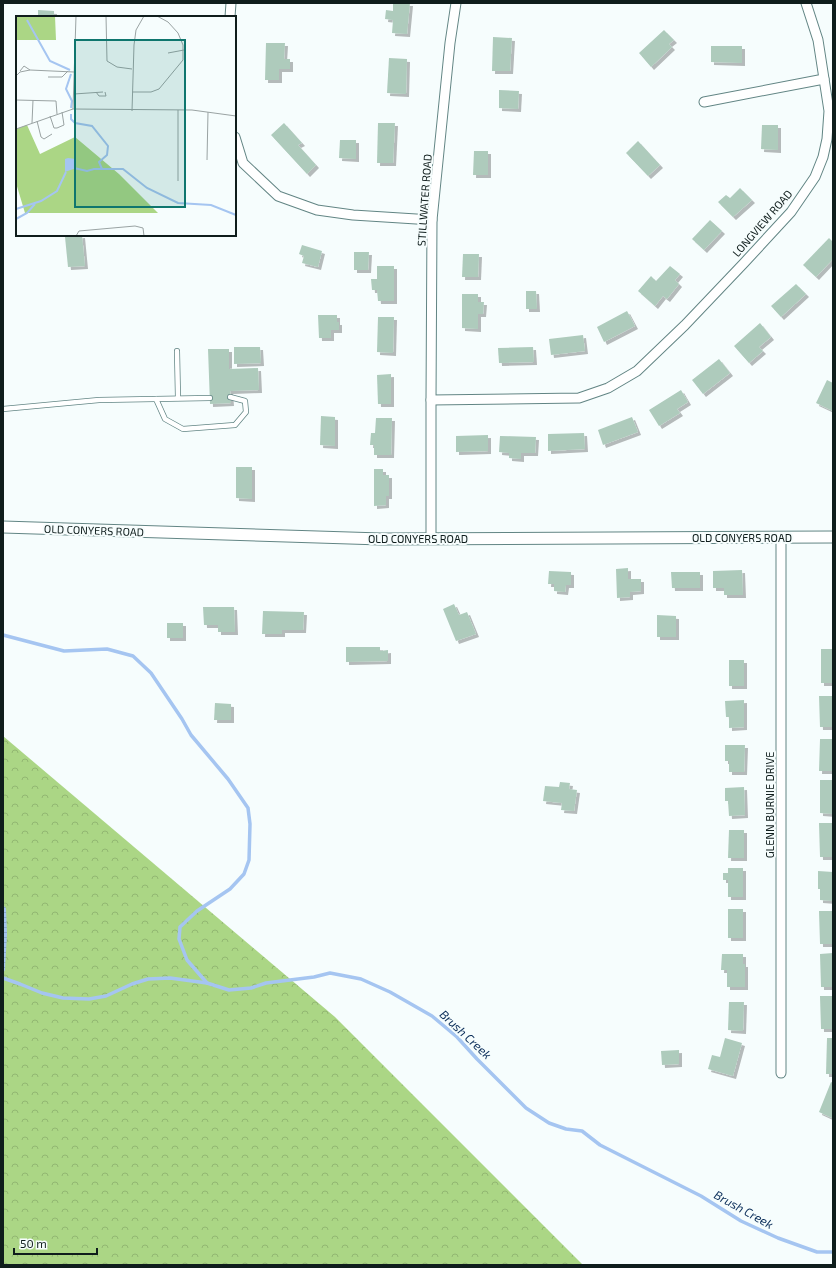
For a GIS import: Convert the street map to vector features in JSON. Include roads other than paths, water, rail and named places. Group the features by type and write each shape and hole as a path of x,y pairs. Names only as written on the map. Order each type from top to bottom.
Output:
{"street":[{"path":"230,16 231,3"},
{"name":"STILLWATER ROAD","path":"432,538 432,220 450,43 456,3"},
{"name":"LONGVIEW ROAD","path":"431,400 579,398 608,388 637,371 685,325 791,212 815,177 823,157 827,139 829,111 818,40 806,3"},
{"path":"704,102 824,79"},
{"path":"236,140 243,163 278,196 317,210 353,215 432,220"},
{"name":"OLD CONYERS ROAD","path":"3,527 381,539 833,537"},
{"name":"GLENN BURNIE DRIVE","path":"781,537 781,1073"}],"lane":[{"path":"177,351 178,398"},
{"path":"156,399 165,419 183,429 235,425 246,412 245,401 230,397"},
{"path":"3,409 98,400 210,398"}],"water":[{"path":"3,905 6,908 7,934 5,970 3,973"}],"waterway":[{"path":"3,635 64,651 107,649 133,656 151,673 191,735 228,779 248,808 250,824 249,860 244,874 230,889 197,911 180,927 179,939 187,960 207,983"},
{"name":"Brush Creek","path":"3,978 42,993 63,998 89,999 106,996 132,984 148,979 170,978 207,983 229,990 251,988 266,983 314,977 330,973 361,979 390,992 432,1016 457,1037 526,1108 549,1123 566,1129 582,1131 600,1145 701,1196 741,1221 778,1238 817,1252 833,1252"}]}
